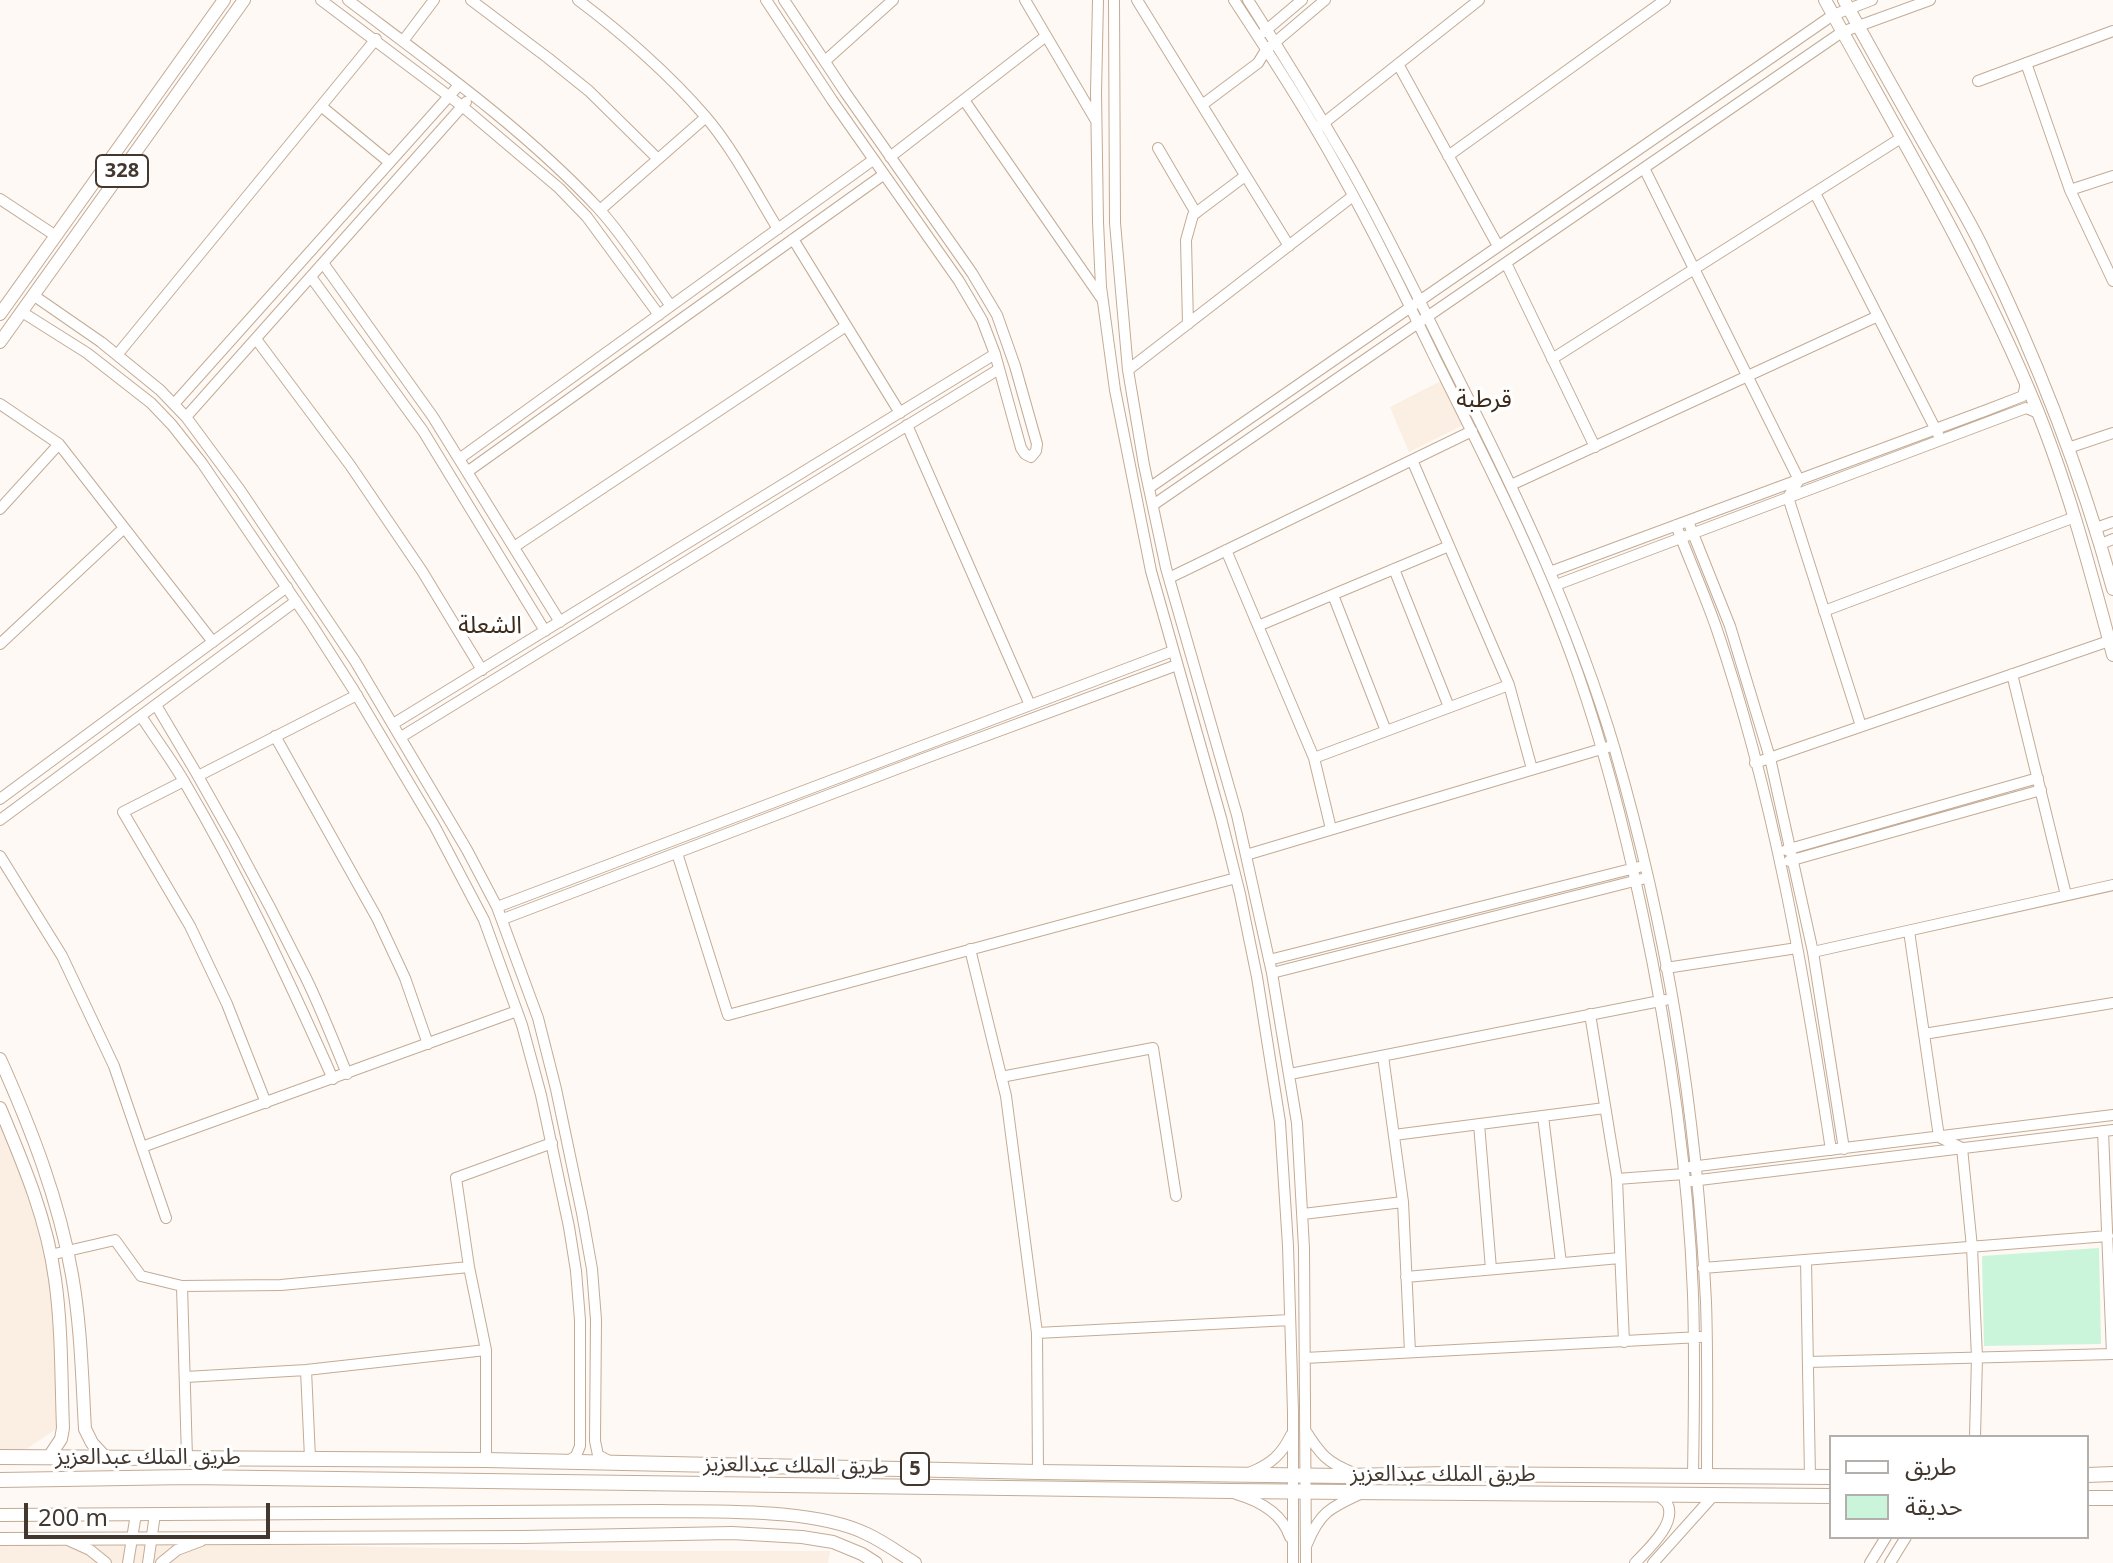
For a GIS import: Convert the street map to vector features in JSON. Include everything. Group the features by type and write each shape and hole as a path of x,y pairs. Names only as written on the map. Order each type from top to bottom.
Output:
{"highway":[{"name":"طريق الملك عبدالعزيز","path":"0,1457 486,1460 1364,1476 1829,1477"},
{"path":"2089,1475 2113,1474"},
{"name":"طريق الملك عبدالعزيز","path":"0,1480 188,1477 1829,1496"},
{"path":"2089,1498 2113,1498"}],"main road":[{"path":"1,309 224,0"},
{"name":"328","path":"0,342 244,0"},
{"path":"1825,0 1964,252 2026,383 2075,517 2113,655"},
{"path":"1846,4 1982,246 2045,385 2096,528 2107,542 2113,589"},
{"path":"0,1059 35,1143 56,1205 79,1328 85,1429 92,1443 105,1457"},
{"path":"0,1108 39,1212 55,1278 63,1428 61,1439 49,1457"},
{"path":"0,1515 755,1513 840,1524 868,1534 915,1563"},
{"path":"0,1539 732,1533 833,1542 876,1563"}],"street":[{"path":"321,0 462,106 559,188 587,217 659,315"},
{"path":"348,0 472,95 543,155 600,210 671,306"},
{"path":"403,41 434,0"},
{"path":"471,0 589,91 658,159"},
{"path":"578,0 653,64 706,117 741,167 778,229"},
{"path":"766,0 883,175 959,281 982,320 995,354 1021,448 1031,457 1037,444 997,315 972,273 784,0"},
{"path":"825,61 893,0"},
{"path":"1025,0 1096,121"},
{"path":"1098,0 1098,222 1103,301 1115,390 1151,571 1221,818 1257,977 1280,1122 1293,1430 1299,1475"},
{"path":"1114,0 1115,223 1128,370 1169,578 1246,855 1272,973 1297,1123 1303,1214 1305,1358 1305,1430 1299,1492 1306,1563"},
{"path":"1137,0 1289,246"},
{"path":"1234,0 1270,46 1376,216 1472,431 1521,531 1608,747"},
{"path":"1248,0 1262,34"},
{"path":"1262,34 1302,0"},
{"path":"1202,105 1258,63 1270,46 1325,0"},
{"path":"1320,126 1479,0"},
{"path":"1448,156 1665,0"},
{"path":"1149,488 1846,4 1872,0"},
{"path":"1153,505 1842,32 1930,0"},
{"path":"1978,81 2113,31"},
{"path":"890,157 1046,36"},
{"path":"117,355 376,39"},
{"path":"2026,63 2070,190 2112,277"},
{"path":"1398,64 1498,246"},
{"path":"174,404 459,85"},
{"path":"186,417 472,95"},
{"path":"964,100 1103,301"},
{"path":"321,106 389,162"},
{"path":"600,210 706,117"},
{"path":"1320,126 1353,196 1415,304"},
{"path":"1552,359 1901,138"},
{"path":"1158,148 1196,213"},
{"path":"459,459 873,160"},
{"path":"1644,168 1799,480"},
{"path":"467,472 883,175"},
{"path":"1188,324 1186,240 1193,215 1245,176"},
{"path":"2070,190 2113,176"},
{"path":"1815,193 1938,435"},
{"path":"1128,370 1353,196"},
{"path":"0,199 56,236"},
{"path":"793,239 900,413"},
{"path":"323,263 433,417 560,622"},
{"path":"1506,263 1595,447"},
{"path":"311,277 423,431 545,631"},
{"path":"33,295 117,355 186,417 240,490 355,661 467,850 503,919 538,1018 577,1186 592,1269 596,1320 595,1441 598,1455 611,1462"},
{"path":"22,312 87,353 151,403 172,425 224,494 357,695 474,898 517,1011 541,1095 572,1241 580,1320 580,1446 576,1456 567,1462"},
{"path":"1511,485 1878,316"},
{"path":"1422,320 1511,485 1556,585 1590,673 1639,867 1687,1091 1700,1476"},
{"path":"514,547 846,326"},
{"path":"256,339 350,465 422,571 482,670"},
{"path":"393,724 995,354"},
{"path":"401,737 999,369"},
{"path":"1556,585 1788,497 1938,435 2023,396 2026,383"},
{"path":"0,404 59,444 213,642"},
{"path":"1550,572 1799,480 2026,408 2038,413"},
{"path":"907,425 1030,705"},
{"path":"1169,578 1472,431"},
{"path":"2068,448 2113,433"},
{"path":"0,509 59,444"},
{"path":"1412,460 1509,685 1532,769"},
{"path":"1788,497 1799,480"},
{"path":"1788,497 1861,726"},
{"path":"1824,611 2075,517"},
{"path":"1688,521 1730,626 1770,758 1813,952 1844,1149"},
{"path":"2096,528 2113,522"},
{"path":"1676,525 1716,627 1755,763 1797,948 1831,1150"},
{"path":"0,644 124,528"},
{"path":"1258,626 1449,546"},
{"path":"1226,550 1314,758 1331,829"},
{"path":"1394,569 1449,707"},
{"path":"0,799 287,587"},
{"path":"1333,595 1386,731"},
{"path":"0,820 296,601"},
{"path":"1755,763 2109,641"},
{"path":"497,907 1173,651"},
{"path":"503,919 1177,665"},
{"path":"2012,674 2066,895"},
{"path":"1314,758 1509,685"},
{"path":"198,776 357,695"},
{"path":"156,705 261,889 307,981 347,1074"},
{"path":"141,716 184,781 279,958 333,1079"},
{"path":"275,736 382,928 405,978 428,1044"},
{"path":"1246,855 1608,747"},
{"path":"1778,858 2038,778"},
{"path":"184,781 123,812 190,926 227,1004 266,1103"},
{"path":"1792,854 2041,790"},
{"path":"677,853 728,1015 1236,878"},
{"path":"0,856 62,956 114,1066 166,1218"},
{"path":"1269,960 1639,867"},
{"path":"1641,879 1666,968 1666,1000"},
{"path":"1272,973 1641,879"},
{"path":"1813,952 2113,885"},
{"path":"1909,931 1939,1137"},
{"path":"1666,968 1797,948"},
{"path":"970,949 1006,1096 1037,1333 1038,1472"},
{"path":"1290,1074 1666,1000"},
{"path":"1924,1034 2113,1003"},
{"path":"142,1147 517,1011"},
{"path":"1590,1014 1617,1179 1624,1342"},
{"path":"1001,1077 1153,1048 1176,1196"},
{"path":"1383,1056 1403,1202 1410,1352"},
{"path":"1394,1135 1605,1108"},
{"path":"1689,1174 1831,1150 2113,1115"},
{"path":"1543,1116 1561,1263"},
{"path":"1479,1124 1491,1269"},
{"path":"1617,1179 1962,1148 2108,1130 2113,1354 1808,1362"},
{"path":"1939,1137 1962,1148"},
{"path":"486,1460 486,1350 469,1267 456,1178 552,1143"},
{"path":"1962,1148 1972,1247 1977,1357 1975,1435"},
{"path":"1689,1174 1703,1268 1706,1337 1700,1476"},
{"path":"1303,1214 1403,1202"},
{"path":"1703,1268 2108,1236"},
{"path":"50,1255 115,1240 141,1276 182,1286 281,1285 469,1267"},
{"path":"1406,1277 1620,1258"},
{"path":"1806,1260 1810,1477"},
{"path":"182,1286 187,1458"},
{"path":"1037,1333 1290,1320"},
{"path":"1305,1358 1706,1337"},
{"path":"186,1377 306,1370 486,1350"},
{"path":"306,1370 310,1458"},
{"path":"1249,1473 1276,1459 1293,1430"},
{"path":"1305,1430 1328,1461 1364,1476"},
{"path":"1223,1491 1258,1502 1275,1513 1286,1525 1293,1548"},
{"path":"1293,1563 1299,1492"},
{"path":"1305,1550 1315,1525 1325,1513 1363,1492"},
{"path":"1635,1563 1662,1534 1667,1522 1667,1503 1658,1495"},
{"path":"1653,1563 1714,1495"},
{"path":"128,1563 136,1514"},
{"path":"148,1563 155,1514"},
{"path":"65,1539 90,1550 106,1563"},
{"path":"161,1563 177,1550 207,1539"},
{"path":"1870,1563 1885,1539"},
{"path":"1890,1563 1903,1539"}],"shaded area":[{"path":"1443,380 1465,424 1409,452 1390,407"},
{"path":"0,1125 19,1160 54,1265 65,1423 16,1456 0,1456"},
{"path":"291,1545 576,1551 830,1551 828,1563 0,1563 0,1546"}],"green space":[{"path":"2099,1248 2101,1344 1984,1346 1982,1256"}],"district":[{"name":"قرطبة","path":"1484,400"},
{"name":"الشعلة","path":"490,626"}]}
